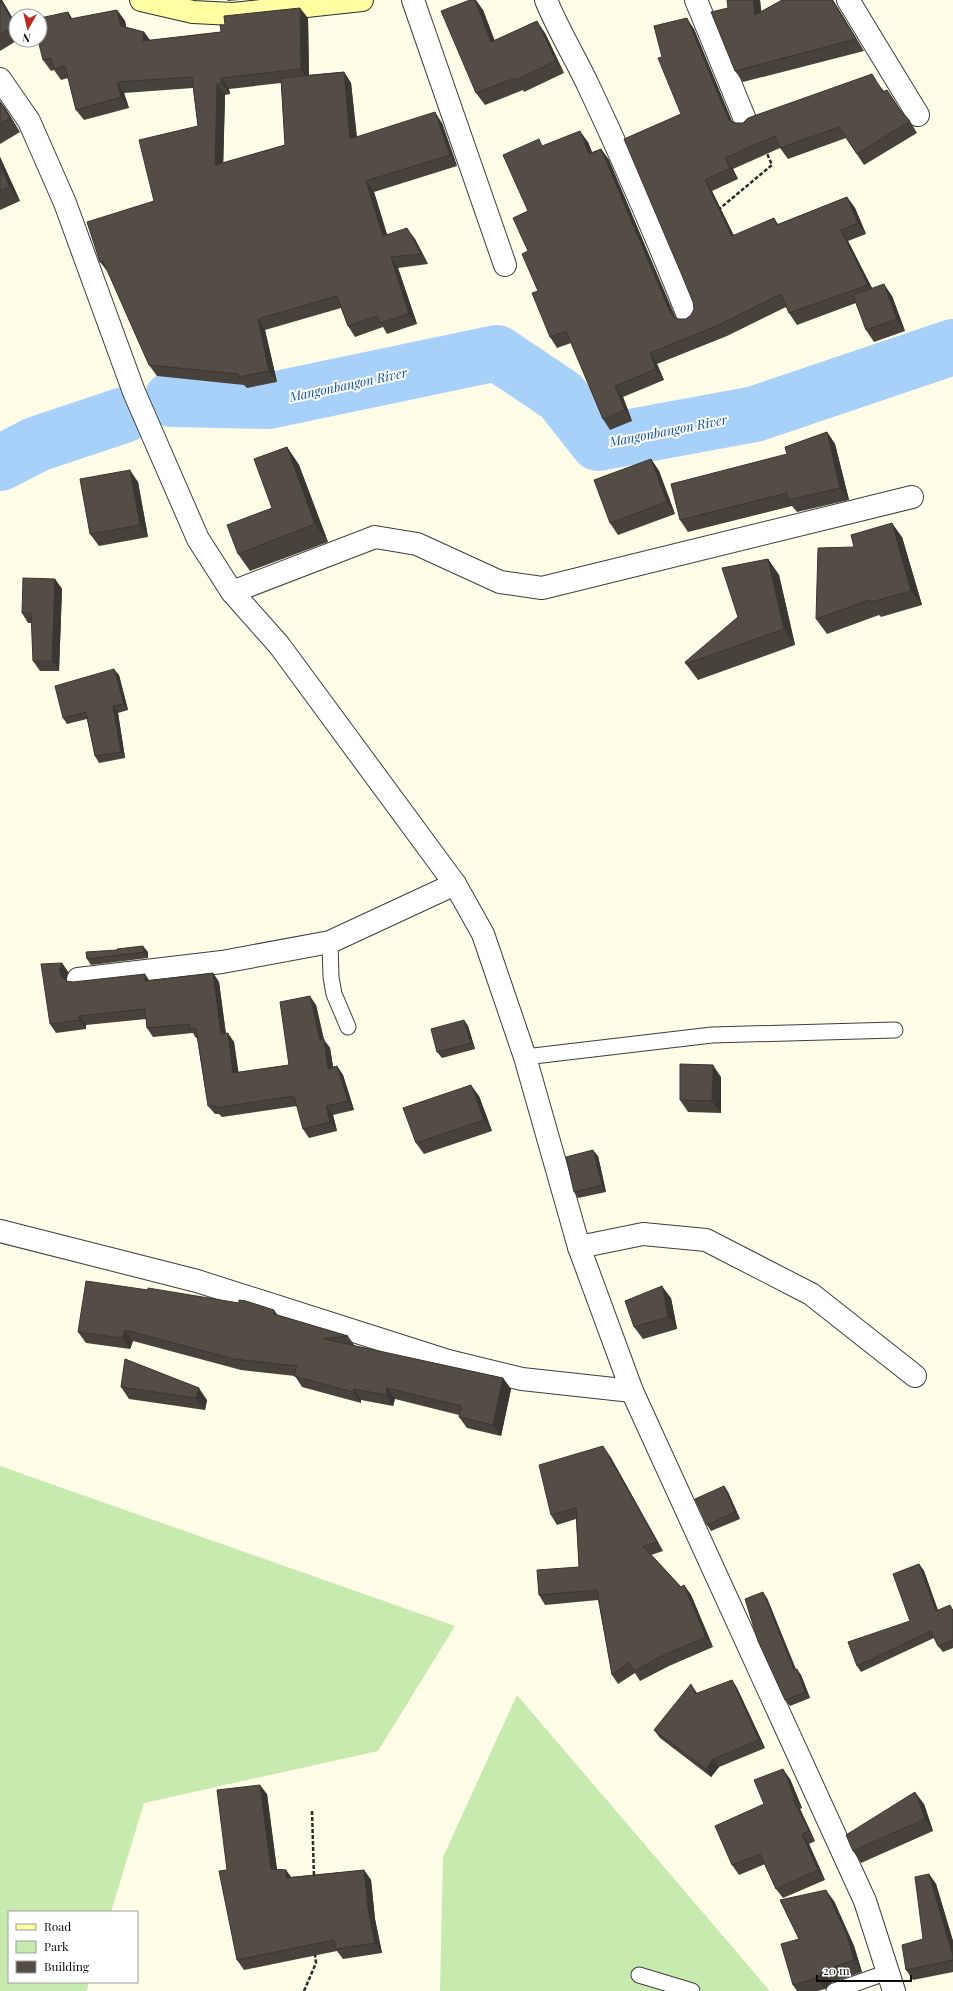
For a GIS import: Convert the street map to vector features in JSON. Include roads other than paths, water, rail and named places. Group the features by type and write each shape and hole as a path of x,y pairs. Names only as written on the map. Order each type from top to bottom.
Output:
{"street":[{"path":"141,0 193,12 233,14 362,0"},
{"path":"413,0 505,265"},
{"path":"546,0 554,21 589,85 655,233 689,318"},
{"path":"696,0 746,122"},
{"path":"848,0 918,115"},
{"path":"0,79 29,121 65,203 134,392 198,539 232,592 279,645 455,884 483,934 525,1057 579,1247 632,1391 865,1901 891,1982"},
{"path":"232,592 375,537 417,544 500,582 542,588 912,497"},
{"path":"78,980 222,962 330,942 455,884"},
{"path":"0,1231 198,1280 448,1361 522,1379 632,1391"},
{"path":"579,1247 644,1234 706,1240 811,1294 916,1376"}],"lane":[{"path":"330,942 331,977 334,994 348,1027"},
{"path":"525,1057 712,1035 895,1030"},
{"path":"639,1975 692,1991"},
{"path":"834,1991 891,1982"}],"waterway":[{"name":"Mangonbangon River","path":"172,399 268,401 497,353 561,396 598,443 755,414 953,347"},
{"name":"Mangonbangon River","path":"0,463 37,444 124,415"}]}
